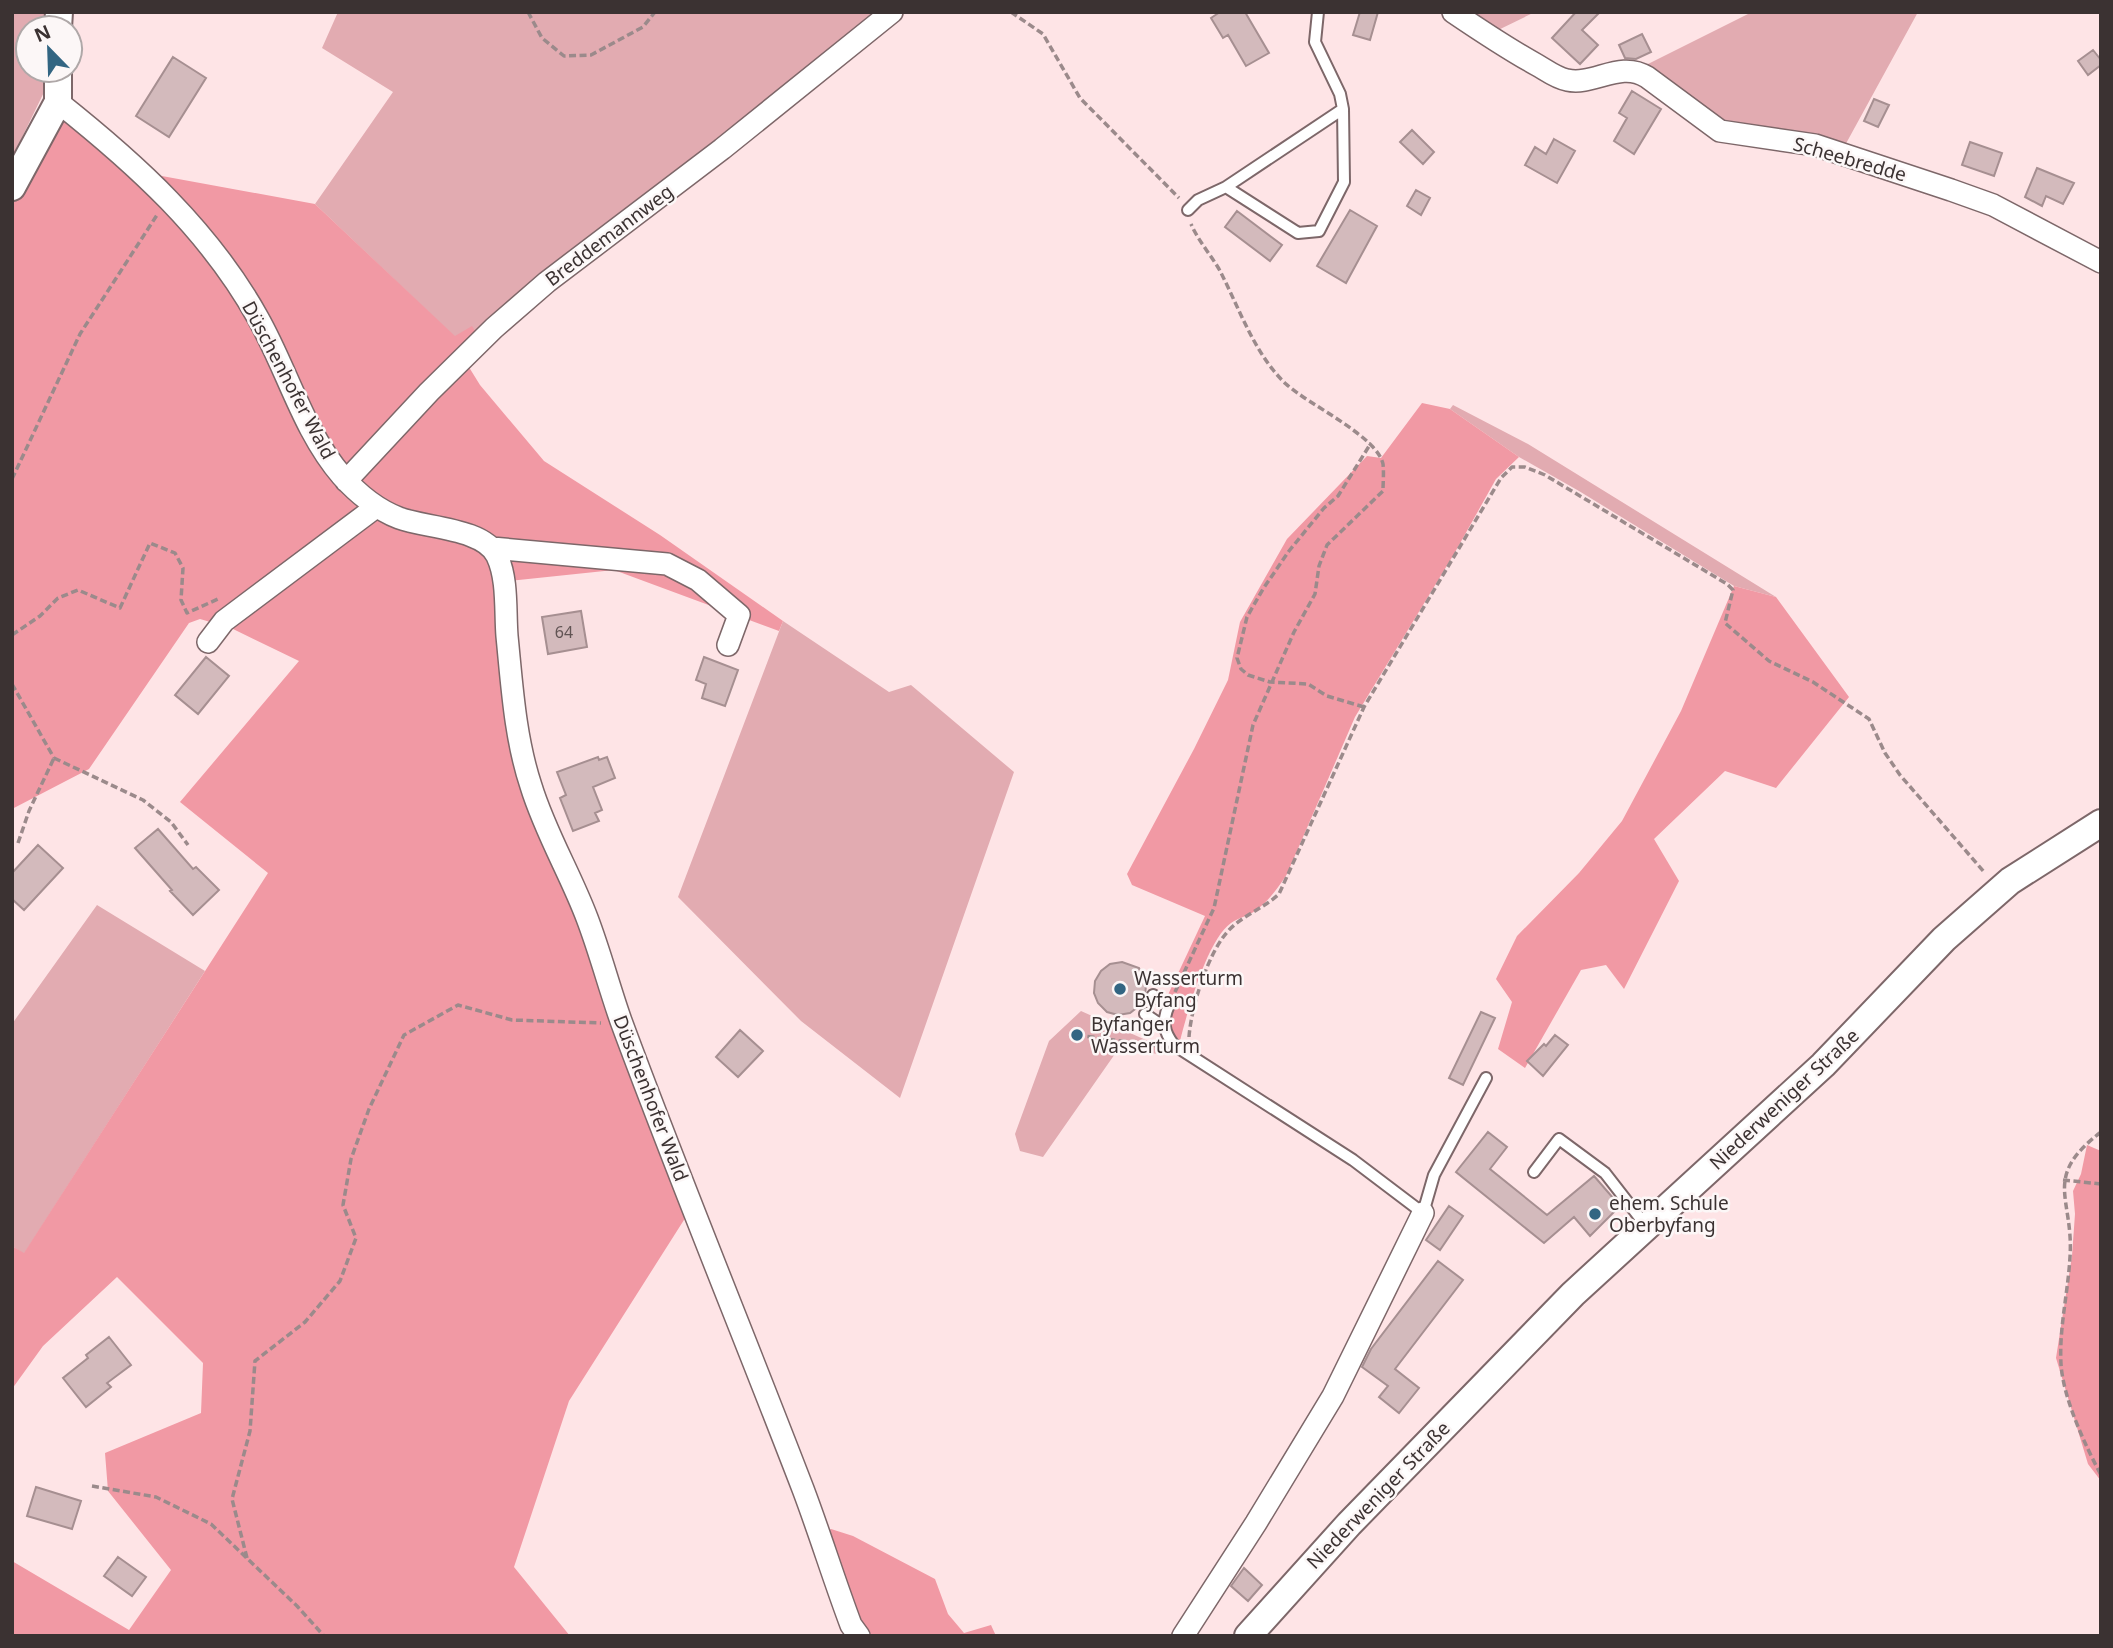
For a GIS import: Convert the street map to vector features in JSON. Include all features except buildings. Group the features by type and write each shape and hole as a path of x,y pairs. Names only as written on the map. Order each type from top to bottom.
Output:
{"street":[{"name":"Breddemannweg","path":"346,481 475,346 547,282 722,149 892,12"},
{"name":"Scheebredde","path":"1453,12 1518,55 1561,78 1579,80 1618,71 1636,71 1720,131 1815,145 1912,176 1993,205 2101,262"},
{"name":"Düschenhofer Wald","path":"58,85 109,143 191,222 229,269 278,353 325,456 346,481 376,507 401,519 457,531 492,548 667,564 698,580 738,615 728,645"},
{"path":"12,187 58,85"},
{"path":"208,642 224,621 376,507"},
{"name":"Düschenhofer Wald","path":"492,548 498,557 502,575 512,687 529,783 547,831 586,916 621,1019 805,1493 851,1625 859,1636"},
{"name":"Niederweniger Straße","path":"1248,1636 1403,1468 1573,1294 1823,1065 1944,939 2000,889 2101,823"},
{"path":"1183,1636 1256,1524 1333,1396 1423,1213"}],"lane":[{"path":"1226,187 1298,233 1319,231 1344,182 1343,109 1340,94 1315,42 1318,12"},
{"path":"1188,211 1198,201 1226,187 1343,109"},
{"path":"1153,995 1169,1005 1164,1027"},
{"path":"1145,1014 1157,1020 1174,1045 1194,1060 1353,1160 1423,1213 1434,1175 1486,1078"},
{"path":"1534,1172 1559,1139 1605,1173 1647,1227"}],"path":[{"path":"528,12 542,38 564,56 591,55 643,27 655,12"},
{"path":"1011,12 1043,34 1080,98 1148,170 1166,184 1188,211 1192,227 1218,268 1271,367 1312,404 1371,443 1382,463 1383,491 1327,545 1319,566 1315,594 1270,682 1253,725 1214,908 1169,1005"},
{"path":"12,479 80,334 169,199"},
{"path":"1364,707 1327,696 1308,684 1270,682 1248,675 1241,669 1237,658 1247,617 1289,551 1324,508 1338,496 1371,443"},
{"path":"1194,1060 1189,1039 1191,1017 1206,972 1227,932 1279,894 1364,707 1501,478 1512,467 1525,467 1545,475 1727,584 1733,590 1725,623 1769,661 1813,682 1868,719 1885,753 1900,775 2000,889"},
{"path":"12,635 40,616 58,598 78,590 120,608 150,543 175,553 183,568 181,600 187,612 225,596"},
{"path":"12,684 54,758 143,800 171,822 188,845"},
{"path":"18,843 29,811 54,758"},
{"path":"247,1558 232,1499 250,1432 255,1362 305,1322 341,1281 356,1238 343,1205 351,1159 369,1109 404,1035 458,1005 512,1020 598,1024 621,1019"},
{"path":"1076,1035 1153,1046 1174,1045"},
{"path":"2101,1132 2086,1143 2067,1167 2063,1180 2070,1220 2070,1257 2061,1365 2084,1443 2101,1475"},
{"path":"2063,1180 2101,1184"},
{"path":"92,1486 156,1497 211,1524 324,1636"}],"shaded area":[{"path":"12,12 47,12 14,14 14,84 47,86 12,158"},
{"path":"338,12 876,12 483,345 455,337 315,204 393,92 322,48"},
{"path":"1457,12 1535,12 1492,33"},
{"path":"1752,12 1918,12 1843,149 1715,124 1640,68"},
{"path":"60,114 151,174 315,204 455,336 472,326 483,345 467,364 480,385 544,461 660,535 783,621 779,631 614,570 509,581 521,734 696,1201 569,1401 514,1567 570,1636 12,1636 12,1561 129,1630 171,1570 108,1491 105,1453 201,1413 203,1363 117,1277 43,1346 12,1389 12,1246 24,1253 268,873 180,802 299,661 231,628 200,619 189,623 89,769 12,809 12,193"},
{"path":"1422,403 1450,409 1519,457 1496,479 1355,717 1287,874 1265,903 1231,923 1214,945 1199,978 1180,1041 1171,1024 1176,1003 1166,999 1205,916 1132,885 1127,874 1228,680 1240,622 1287,539 1367,456 1381,458"},
{"path":"1453,405 1528,444 1776,597 1734,586 1519,457 1450,409"},
{"path":"1734,586 1776,597 1849,697 1776,788 1725,771 1654,839 1679,881 1624,989 1606,965 1581,970 1525,1068 1498,1049 1512,1002 1496,979 1517,936 1579,873 1622,821 1681,711"},
{"path":"783,621 889,692 911,685 1014,772 900,1098 801,1021 678,897"},
{"path":"97,905 205,971 24,1254 12,1246 12,1024"},
{"path":"1081,1011 1148,1041 1165,1042 1176,1055 1117,1051 1043,1157 1020,1151 1015,1134 1049,1041"},
{"path":"2087,1145 2101,1151 2101,1481 2088,1464 2056,1358 2072,1256 2075,1214 2073,1191 2081,1174"},
{"path":"831,1529 853,1536 935,1579 948,1614 964,1633 991,1625 996,1636 860,1636 822,1535"}],"place":[{"name":"Wasserturm Byfang","path":"1120,989"},
{"name":"Byfanger Wasserturm","path":"1077,1035"},
{"name":"ehem. Schule Oberbyfang","path":"1595,1214"}]}
